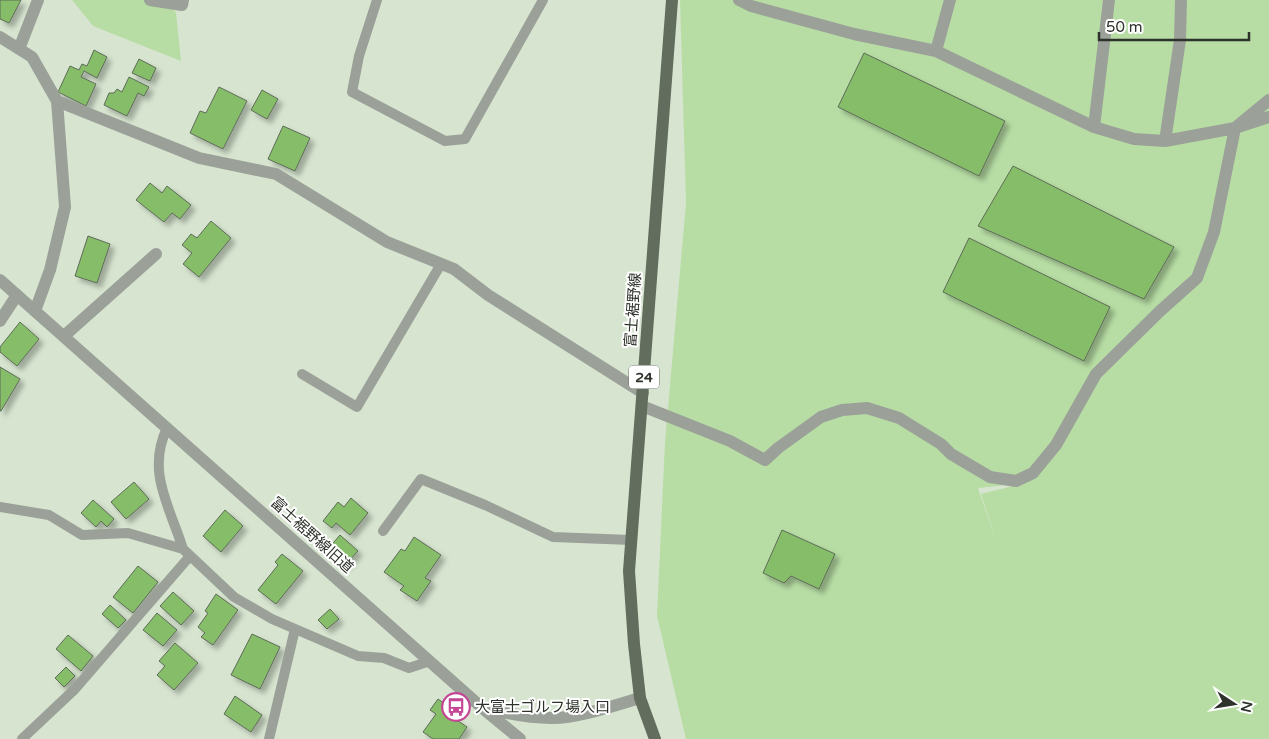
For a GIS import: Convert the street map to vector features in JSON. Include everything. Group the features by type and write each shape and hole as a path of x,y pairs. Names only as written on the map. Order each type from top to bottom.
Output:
{"main road":[{"name":"富士裾野線","path":"655,739 640,698 629,571 672,6"}],"street":[{"path":"19,49 38,0"},
{"path":"150,0 182,5 183,0"},
{"path":"739,0 751,6 854,34 936,51 1094,126 1134,139 1165,140 1235,128 1269,118"},
{"path":"936,51 950,0"},
{"path":"1094,126 1109,0"},
{"path":"1165,140 1180,40 1181,0"},
{"path":"0,37 32,56 57,101 65,207 50,270 35,311"},
{"path":"57,101 199,158 276,174 388,242 454,269 488,295 642,399 730,441 764,460 821,417 842,410 867,408 899,418 941,444 951,454 990,477 1016,481 1033,473 1056,445 1096,374 1159,312 1197,278 1214,232 1235,128 1269,100"},
{"path":"64,336 156,254"},
{"name":"富士裾野線旧道","path":"0,280 480,706 512,715 552,719 586,713 640,698"},
{"path":"0,321 17,295"},
{"path":"480,706 520,739"}],"lane":[{"path":"377,0 359,56 352,92 445,141 465,139 543,0"},
{"path":"302,374 357,407 441,264"},
{"path":"167,428 162,440 158,463 162,491 186,553"},
{"path":"383,531 421,479 485,505 553,537 631,540"},
{"path":"0,507 49,514 82,535 128,533 186,553 234,596 272,619 358,656 384,658 409,668 430,661"},
{"path":"22,739 75,689 186,553"},
{"path":"269,739 296,630"}],"green space":[{"path":"72,0 168,0 176,13 181,61 93,26"},
{"path":"680,0 1269,0 1269,739 686,739 657,616 665,442 686,203","holes":["1025,483 981,494 998,547 978,488"]}],"building":[{"path":"0,0 21,0 9,23 0,19"},
{"path":"94,50 107,57 97,78 84,71 81,77 96,84 86,106 58,92 70,66 79,70 82,64 87,66"},
{"path":"864,53 1005,121 979,176 838,107"},
{"path":"139,59 156,68 150,81 132,73"},
{"path":"129,77 149,87 144,96 138,93 127,116 104,105 109,93 114,93 117,89 122,92"},
{"path":"219,87 247,101 223,149 190,133 200,111 206,113"},
{"path":"262,90 278,99 267,119 251,110"},
{"path":"283,126 310,138 295,171 268,159"},
{"path":"1013,166 1174,247 1144,299 978,226"},
{"path":"150,183 162,193 167,186 191,205 180,219 172,213 164,222 136,200"},
{"path":"211,221 231,238 199,277 183,264 192,253 182,245 191,234 197,238"},
{"path":"88,236 110,244 97,283 75,276"},
{"path":"969,238 1110,307 1084,361 943,292"},
{"path":"20,322 39,339 17,366 0,352 0,347"},
{"path":"0,367 20,379 1,411 0,411"},
{"path":"134,482 149,499 126,519 111,502"},
{"path":"351,498 368,513 350,535 336,523 332,528 323,521 338,502 344,507"},
{"path":"93,500 114,519 107,527 101,521 96,527 81,513"},
{"path":"225,510 243,526 221,552 203,536"},
{"path":"782,530 835,554 819,589 791,576 784,583 763,573"},
{"path":"340,535 358,551 345,565 328,549"},
{"path":"414,537 441,555 425,578 431,581 417,601 400,590 404,586 384,572 401,549 405,551"},
{"path":"282,554 303,571 276,604 258,590 278,565 275,562"},
{"path":"138,566 158,582 133,613 113,597"},
{"path":"173,592 194,611 181,625 160,606"},
{"path":"216,594 238,610 213,645 201,637 205,633 198,627 208,613 205,611"},
{"path":"110,605 126,620 118,628 102,614"},
{"path":"330,609 339,619 327,629 318,620"},
{"path":"157,613 177,630 163,646 143,630"},
{"path":"252,634 280,647 260,689 231,675"},
{"path":"68,635 93,656 81,671 56,649"},
{"path":"175,643 198,663 174,690 157,675 165,666 159,661"},
{"path":"66,667 75,676 64,687 55,678"},
{"path":"235,696 262,715 251,732 224,714"},
{"path":"438,699 452,709 448,714 467,727 459,739 433,739 423,732 436,714 430,710"}],"place":[{"name":"大富士ゴルフ場入口","path":"456,707"}]}
